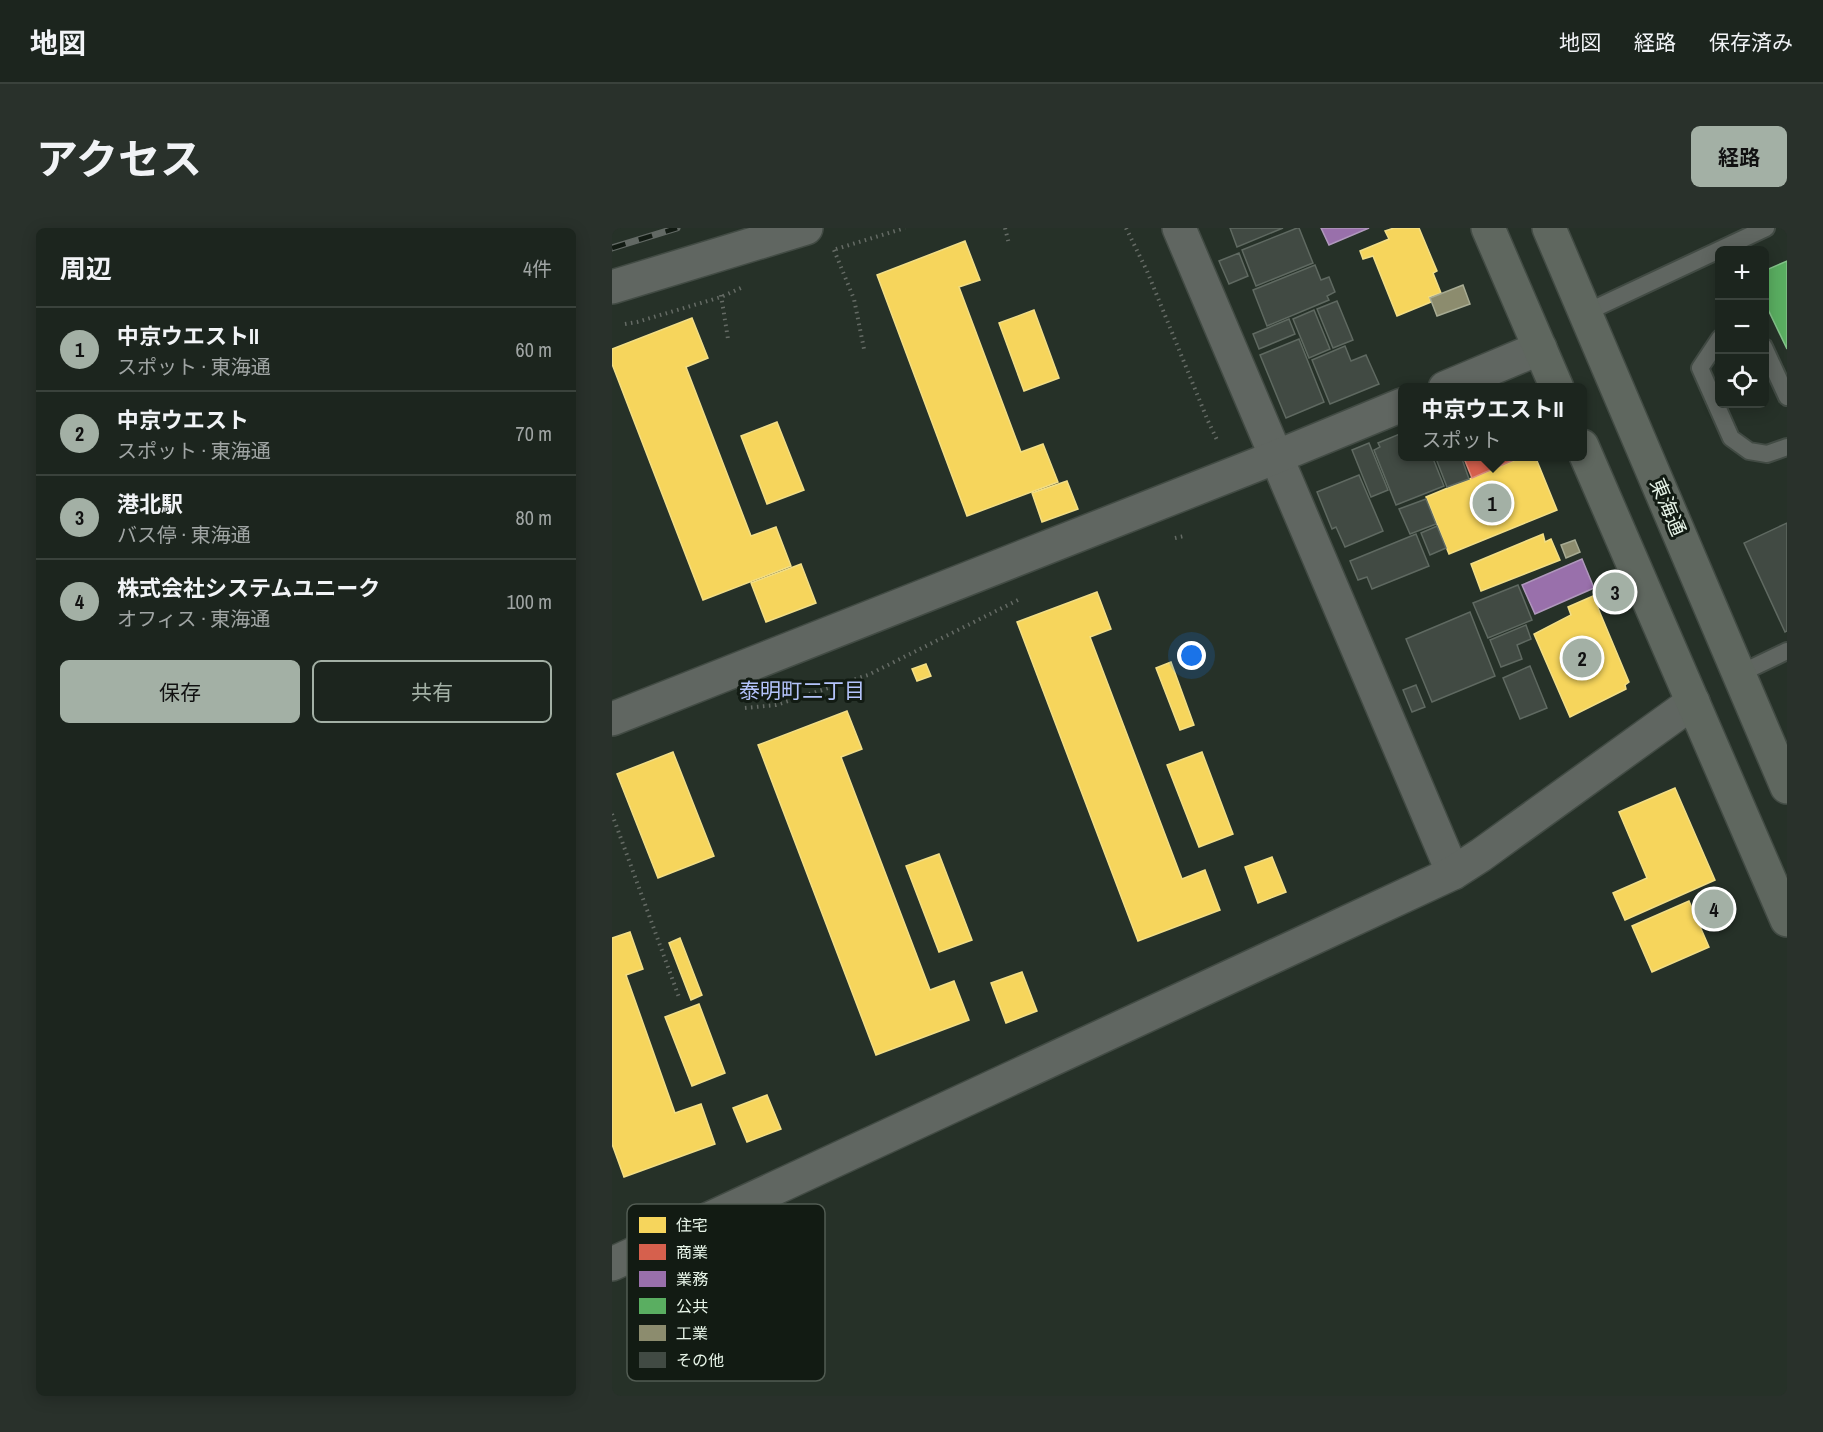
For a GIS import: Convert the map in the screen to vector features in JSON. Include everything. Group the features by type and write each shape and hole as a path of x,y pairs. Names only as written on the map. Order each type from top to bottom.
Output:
{"main road":[{"path":"1488,228 1555,383"},
{"name":"東海通","path":"1549,228 1787,786"},
{"path":"1587,458 1787,920"}],"street":[{"path":"612,287 806,228"},
{"path":"1179,228 1453,873"},
{"path":"1455,383 1540,348"},
{"path":"612,719 1398,407"},
{"path":"741,1204 1453,873 1693,702"},
{"path":"612,1264 627,1257"}],"lane":[{"path":"1729,246 1766,228"},
{"path":"1585,313 1715,253"},
{"path":"1715,344 1700,368 1731,438 1749,451 1767,454 1787,447"},
{"path":"1767,354 1787,397"},
{"path":"1739,674 1787,651"}],"path":[{"path":"1005,228 1009,244"},
{"path":"1126,228 1147,271 1208,421 1233,474"},
{"path":"834,249 854,299 864,349"},
{"path":"707,258 721,297 728,339"},
{"path":"1174,539 1184,536"},
{"path":"737,709 776,705 868,675 1024,597"},
{"path":"612,814 680,999"}],"building: 住宅":[{"path":"1394,228 1419,228 1437,271 1433,273 1441,293 1429,297 1431,302 1397,316 1373,256 1363,259 1360,251 1389,239 1385,231"},
{"path":"965,241 980,280 959,287 1021,452 1043,444 1058,482 967,516 877,275"},
{"path":"1034,310 1059,378 1024,391 999,323"},
{"path":"692,318 708,358 686,367 751,536 776,527 791,566 703,600 612,364 612,349"},
{"path":"777,422 804,490 767,504 741,436"},
{"path":"1513,461 1537,461 1557,510 1449,554 1426,497"},
{"path":"1067,481 1078,509 1042,522 1032,493"},
{"path":"1543,534 1545,542 1551,539 1560,560 1481,591 1471,564"},
{"path":"801,564 816,603 766,622 751,583"},
{"path":"1097,592 1111,629 1090,637 1182,879 1205,870 1220,910 1138,941 1017,622"},
{"path":"1593,596 1629,682 1625,685 1626,689 1570,717 1534,634 1571,615 1568,607"},
{"path":"1171,662 1194,725 1180,730 1156,668"},
{"path":"926,664 931,676 917,681 912,669"},
{"path":"847,711 862,749 841,757 930,990 954,981 969,1020 876,1055 758,745"},
{"path":"673,752 714,856 658,878 617,774"},
{"path":"1202,752 1233,834 1199,847 1167,765"},
{"path":"1675,788 1715,880 1625,920 1613,893 1647,878 1619,812"},
{"path":"939,854 972,940 939,952 906,866"},
{"path":"1272,857 1286,892 1258,903 1245,867"},
{"path":"1689,901 1709,947 1652,972 1632,926"},
{"path":"630,932 643,969 626,975 675,1113 701,1104 715,1144 624,1177 612,1144 612,938"},
{"path":"680,938 702,995 691,1000 669,943"},
{"path":"1022,972 1037,1011 1006,1023 991,983"},
{"path":"699,1004 725,1073 692,1086 665,1017"},
{"path":"767,1095 781,1129 747,1142 733,1108"}],"building: 商業":[{"path":"1465,461 1511,461 1472,478"}],"building: 業務":[{"path":"1321,228 1369,228 1329,245"},
{"path":"1582,559 1594,588 1535,614 1522,585"},
{"path":"1717,893 1727,916 1707,924 1698,901"}],"building: 公共":[{"path":"1787,261 1787,349 1769,311 1769,269"}],"building: 工業":[{"path":"1463,285 1470,304 1437,316 1430,298"},
{"path":"1575,540 1580,552 1566,558 1561,545"}],"building: その他":[{"path":"1230,228 1283,228 1237,247"},
{"path":"1299,228 1313,263 1256,286 1242,250"},
{"path":"1239,253 1248,276 1229,284 1219,261"},
{"path":"1315,265 1321,280 1329,277 1335,292 1327,296 1329,300 1267,326 1253,290"},
{"path":"1337,301 1353,340 1333,348 1317,309"},
{"path":"1314,310 1330,349 1309,358 1293,319"},
{"path":"1289,319 1295,334 1259,349 1253,334"},
{"path":"1299,339 1324,402 1286,418 1260,355"},
{"path":"1345,346 1351,361 1366,355 1379,384 1330,404 1312,360"},
{"path":"1398,435 1398,461 1434,461 1444,486 1396,505 1374,450 1380,447 1378,443"},
{"path":"1369,443 1388,490 1371,497 1352,450"},
{"path":"1437,461 1463,461 1469,479 1447,487"},
{"path":"1359,475 1383,531 1345,547 1336,527 1332,529 1317,492"},
{"path":"1426,499 1436,524 1410,534 1399,509"},
{"path":"1787,523 1787,631 1785,632 1744,543"},
{"path":"1437,526 1446,548 1430,555 1421,533"},
{"path":"1416,534 1429,566 1372,589 1367,577 1358,580 1350,561"},
{"path":"1518,585 1532,620 1488,638 1473,603"},
{"path":"1470,612 1495,676 1432,702 1406,639"},
{"path":"1526,625 1531,639 1517,645 1522,659 1501,667 1490,640"},
{"path":"1530,666 1547,708 1520,719 1503,678"},
{"path":"1416,685 1425,707 1412,712 1403,690"}],"railway":[{"path":"612,248 677,228"}],"place":[{"name":"中京ウエストII","path":"1492,503"},
{"name":"港北駅","path":"1615,592"},
{"name":"中京ウエスト","path":"1582,658"},
{"name":"株式会社システムユニーク","path":"1714,909"}],"district":[{"name":"泰明町二丁目","path":"802,691"}]}
